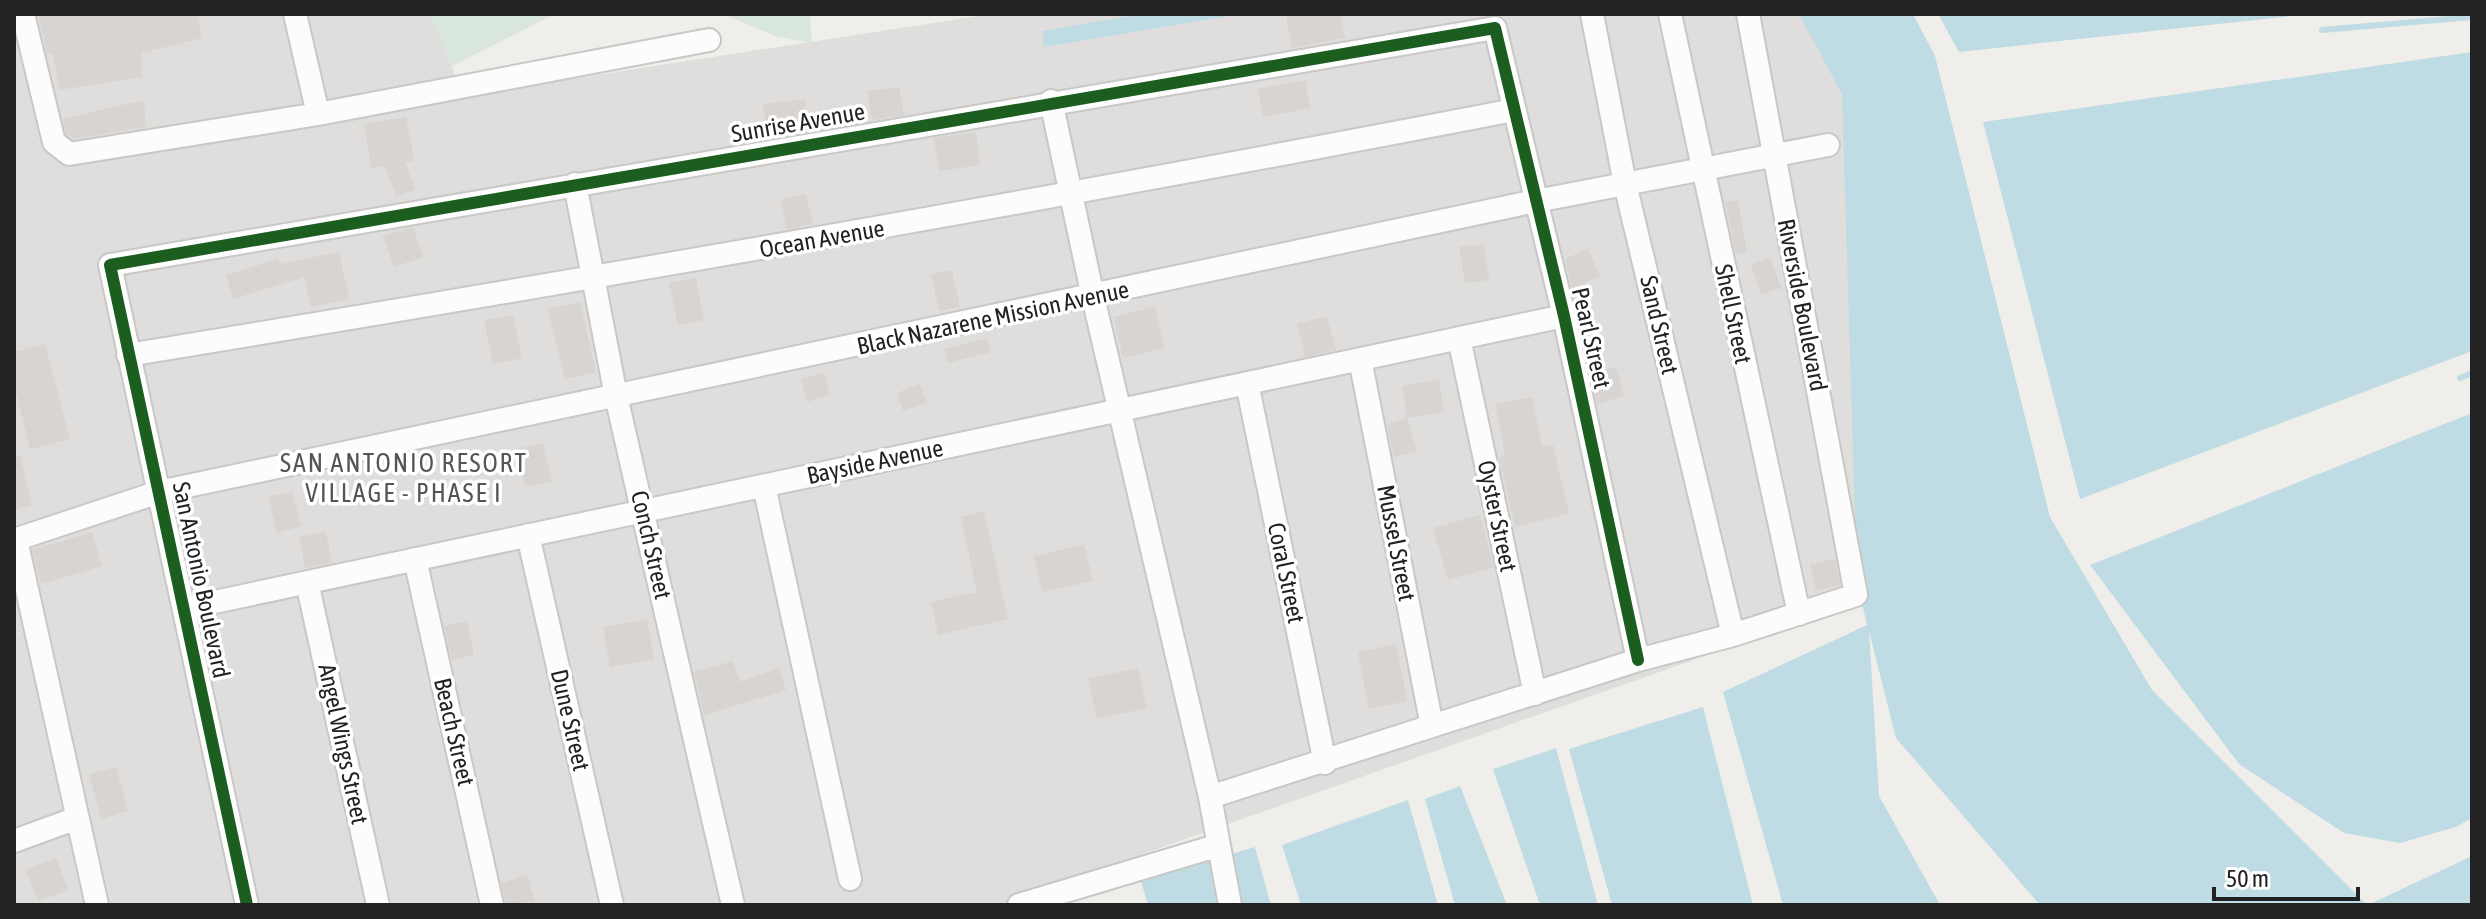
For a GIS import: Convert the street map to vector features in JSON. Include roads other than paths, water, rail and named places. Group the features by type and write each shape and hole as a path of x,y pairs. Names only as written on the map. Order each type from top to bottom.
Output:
{"street":[{"path":"23,14 54,142 69,154 318,114 709,40"},
{"path":"295,14 318,114"},
{"name":"Sand Street","path":"1592,14 1625,184 1733,635"},
{"name":"Shell Street","path":"1670,14 1799,614"},
{"name":"Riverside Boulevard","path":"1748,14 1856,595 1799,614"},
{"name":"Sunrise Avenue","path":"110,265 1051,101 1495,28"},
{"name":"Pearl Street","path":"1495,28 1564,316 1638,660"},
{"path":"1051,101 1093,297 1210,797 1216,846 1230,905"},
{"name":"Ocean Avenue","path":"128,355 1071,196 1514,110"},
{"name":"Black Nazarene Mission Avenue","path":"15,540 159,492 1536,201 1828,145"},
{"name":"Conch Street","path":"575,184 616,396 733,905"},
{"name":"San Antonio Boulevard","path":"110,265 186,608 247,905"},
{"name":"Bayside Avenue","path":"186,608 1564,316"},
{"name":"Oyster Street","path":"1459,338 1535,694"},
{"name":"Mussel Street","path":"1360,359 1432,726"},
{"name":"Coral Street","path":"1247,383 1325,763"},
{"path":"764,486 850,879"},
{"name":"Dune Street","path":"528,535 612,905"},
{"path":"15,540 97,905"},
{"name":"Beach Street","path":"415,559 492,905"},
{"name":"Angel Wings Street","path":"307,582 378,905"},
{"path":"1210,797 1325,763 1638,660 1799,614"},
{"path":"14,841 77,818"},
{"path":"1019,905 1216,846"}],"water":[{"path":"1141,14 1241,14 1044,47 1042,31"},
{"path":"1799,14 1913,14 1935,56 2050,517 2152,690 2367,905 2040,905 1896,738 1869,631 1879,796 1940,905 1783,905 1723,692 1867,625 1857,582 1842,94"},
{"path":"1938,14 2310,14 1959,52"},
{"path":"2472,52 2472,351 2080,499 1983,122"},
{"path":"2472,413 2472,818 2456,827 2400,843 2344,833 2239,764 2090,565"},
{"path":"1703,707 1753,905 1612,905 1569,749"},
{"path":"1556,748 1598,905 1540,905 1493,769"},
{"path":"1460,786 1507,905 1455,905 1425,799"},
{"path":"1408,800 1438,905 1301,905 1282,845"},
{"path":"1255,847 1271,905 1148,905 1141,881"},
{"path":"2472,856 2472,905 2368,905"}],"waterway":[{"path":"2322,30 2472,17"},
{"path":"2460,378 2472,373"}],"district":[{"name":"SAN ANTONIO RESORT VILLAGE - PHASE I","path":"404,478"}]}
